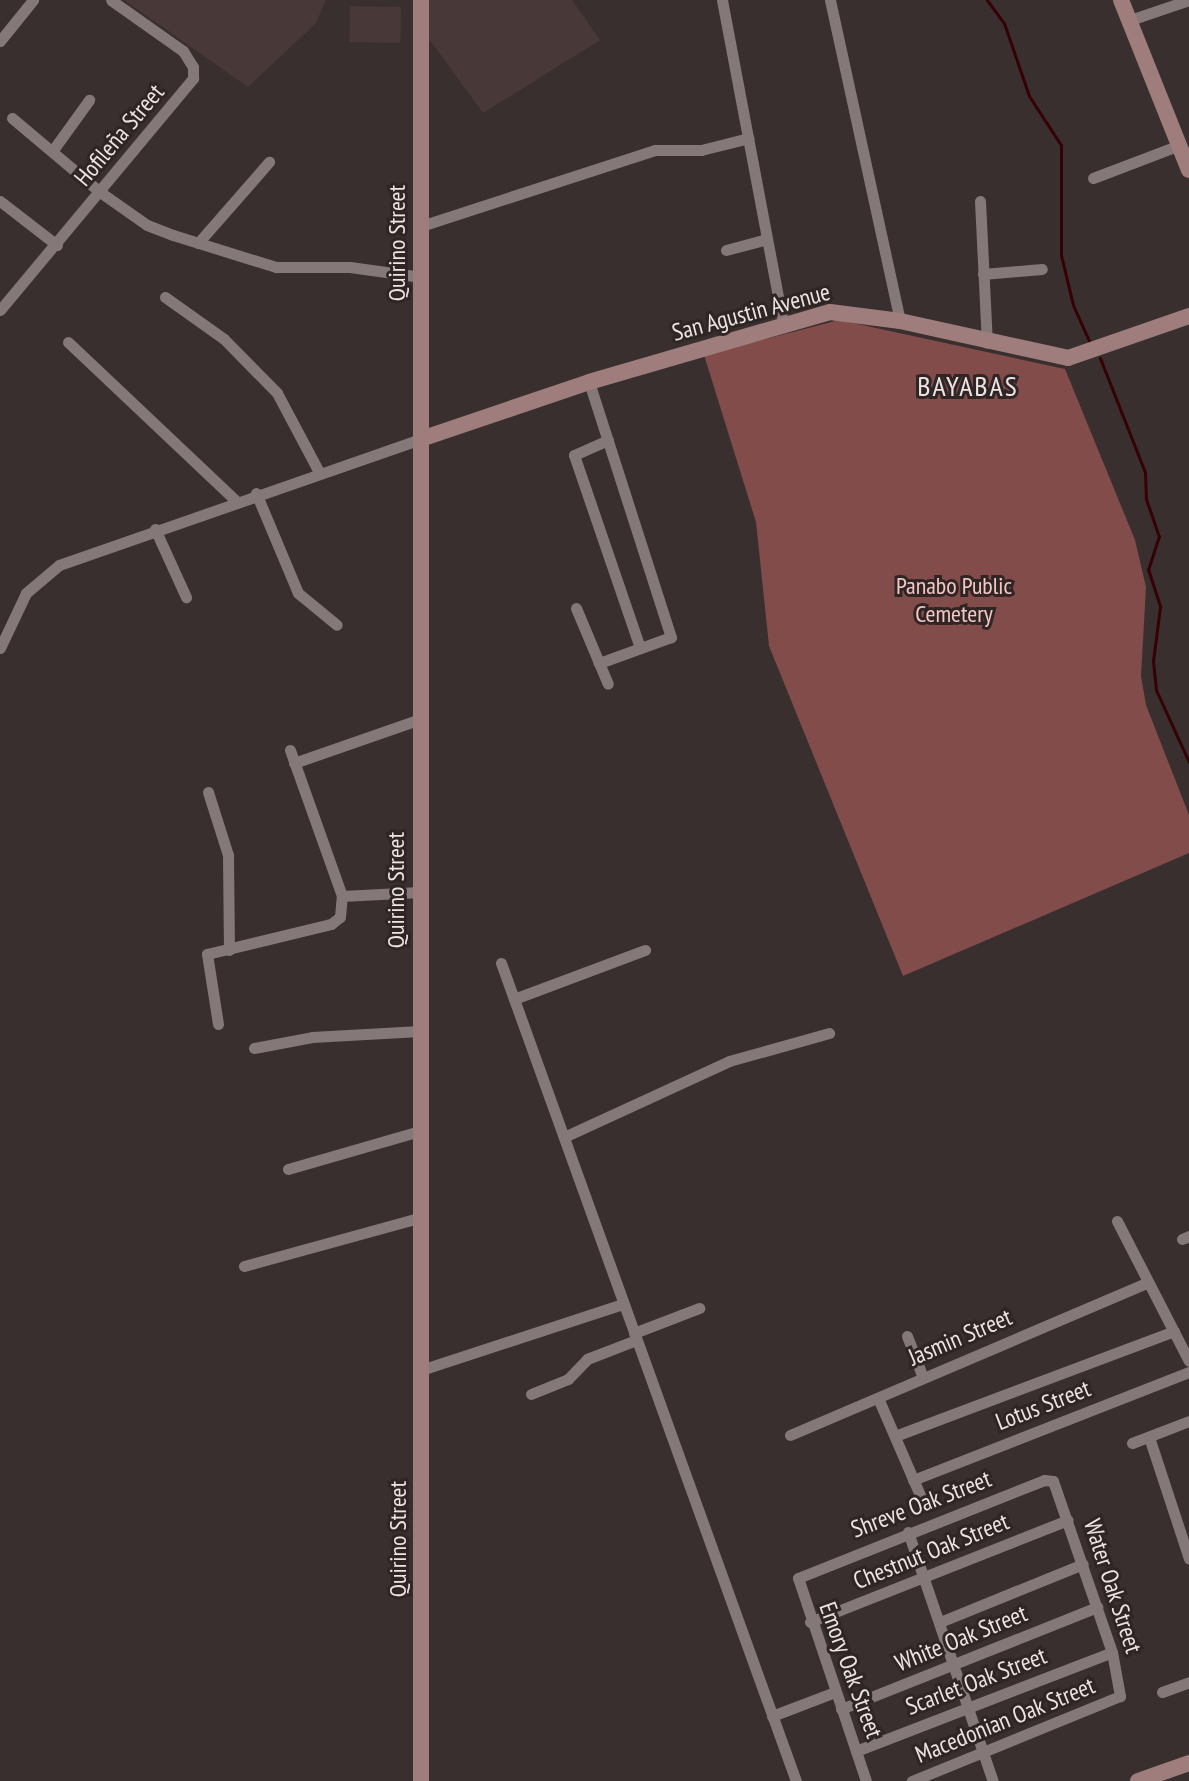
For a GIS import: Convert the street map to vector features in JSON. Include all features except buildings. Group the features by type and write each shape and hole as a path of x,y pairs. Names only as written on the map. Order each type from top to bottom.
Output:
{"street":[{"path":"0,41 33,0"},
{"name":"Hofileña Street","path":"0,310 193,78 183,51 111,0"},
{"name":"Quirino Street","path":"421,0 418,1218 421,1781"},
{"path":"722,0 783,324"},
{"path":"830,0 900,321"},
{"path":"1121,0 1189,170"},
{"path":"1130,20 1189,0"},
{"path":"53,150 89,100"},
{"path":"12,118 100,192 147,225 276,267 320,265 421,277"},
{"path":"421,226 655,150 701,150 749,138"},
{"path":"1093,178 1180,145"},
{"path":"198,243 269,162"},
{"path":"0,201 57,245"},
{"path":"980,201 987,343"},
{"path":"726,250 767,239"},
{"path":"983,274 1042,269"},
{"path":"0,287 12,297"},
{"path":"165,297 224,339 277,393 319,472"},
{"name":"San Agustin Avenue","path":"421,439 589,382 783,324 840,311 1068,358 1189,316"},
{"path":"68,342 235,500"},
{"path":"589,382 671,637 599,663"},
{"path":"0,648 26,593 47,572 235,500 421,439"},
{"path":"608,440 574,455 640,648"},
{"path":"256,493 298,593 337,625"},
{"path":"155,529 186,597"},
{"path":"576,608 608,684"},
{"path":"294,763 420,719"},
{"path":"218,1024 206,959 211,952 331,924 340,917 342,896 290,750"},
{"path":"208,792 228,855 229,950"},
{"path":"342,896 420,892"},
{"path":"514,999 645,950"},
{"path":"501,963 796,1781"},
{"path":"254,1048 312,1037 420,1031"},
{"path":"564,1137 729,1061 829,1033"},
{"path":"288,1169 420,1131"},
{"path":"244,1266 418,1218"},
{"path":"1117,1221 1189,1361"},
{"name":"Jasmin Street","path":"790,1435 878,1398 922,1375 1148,1282"},
{"path":"421,1370 623,1304"},
{"path":"531,1394 568,1379 587,1359 699,1308"},
{"path":"895,1436 1174,1331"},
{"path":"907,1336 922,1375"},
{"name":"Lotus Street","path":"913,1480 1189,1372"},
{"path":"878,1398 920,1495"},
{"path":"1132,1443 1189,1421"},
{"path":"1149,1437 1189,1559"},
{"name":"Shreve Oak Street","path":"800,1575 1044,1480 1057,1485"},
{"name":"Water Oak Street","path":"1057,1485 1122,1686 1115,1699"},
{"name":"Chestnut Oak Street","path":"810,1622 1067,1520"},
{"path":"908,1532 993,1781"},
{"path":"940,1622 1083,1564"},
{"name":"Emory Oak Street","path":"800,1575 797,1583 866,1781"},
{"name":"White Oak Street","path":"841,1709 1097,1607"},
{"name":"Scarlet Oak Street","path":"856,1751 1112,1652"},
{"path":"1162,1692 1189,1682"},
{"path":"772,1716 835,1692"},
{"name":"Macedonian Oak Street","path":"912,1781 1115,1699"},
{"path":"1138,1781 1189,1763"}],"shaded area":[{"path":"124,0 326,0 316,23 248,87"},
{"path":"428,0 572,0 600,40 483,113 427,36"},
{"path":"350,6 401,7 400,43 349,42"}],"green space":[{"name":"Panabo Public Cemetery","path":"839,320 1065,369 1135,540 1146,587 1141,676 1146,705 1189,815 1189,853 903,976 769,646 756,522 704,355"}],"waterway":[{"path":"987,0 1004,23 1029,96 1061,145 1061,255 1073,305 1090,343"},
{"path":"1100,358 1145,472 1146,499 1159,536 1148,569 1160,607 1153,661 1156,690 1189,762"}],"district":[{"name":"BAYABAS","path":"968,386"}]}
